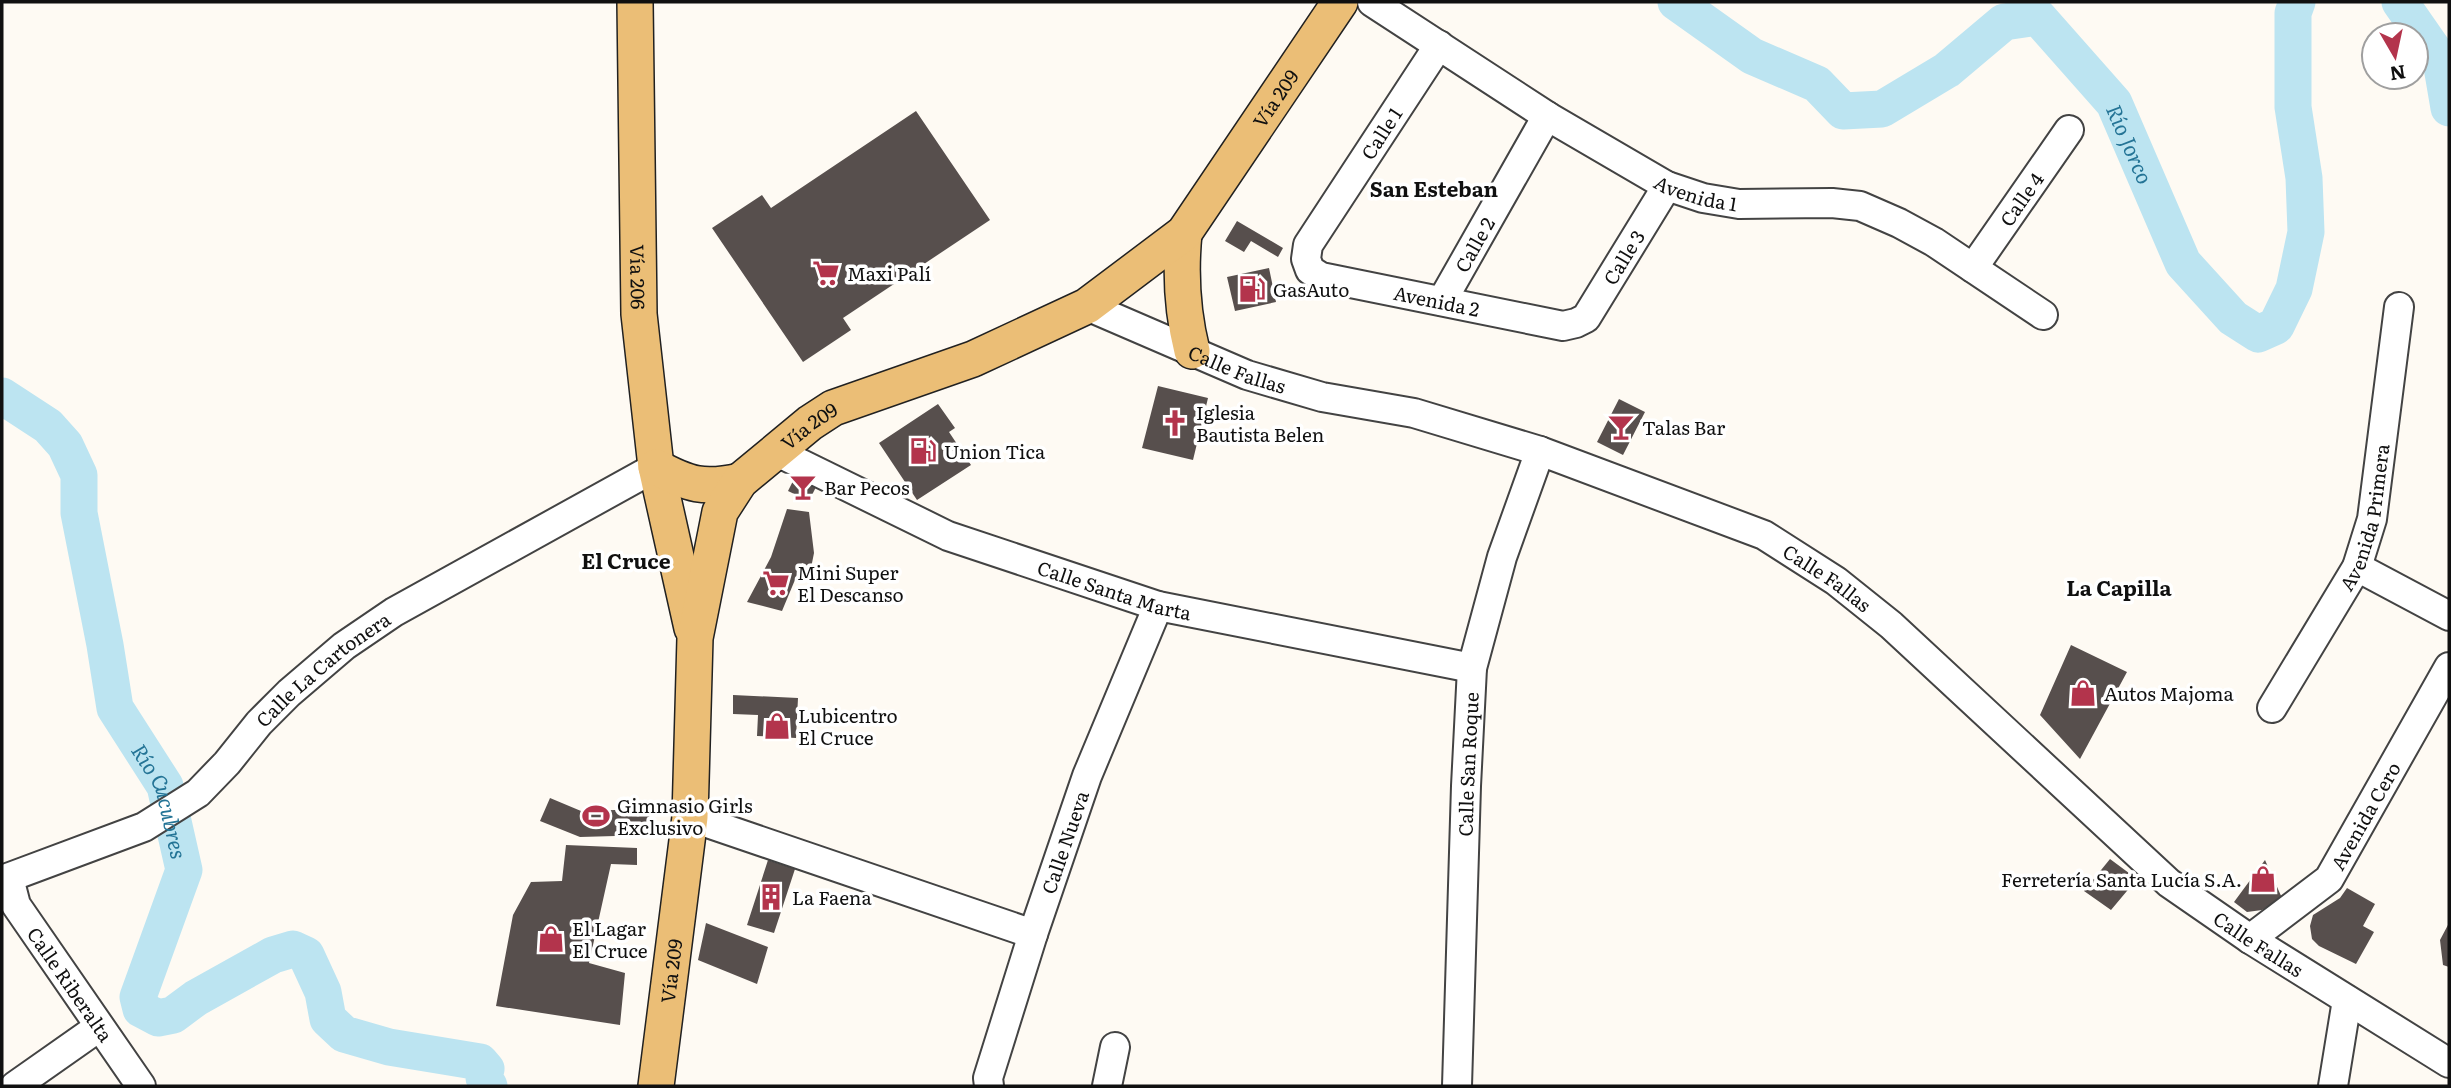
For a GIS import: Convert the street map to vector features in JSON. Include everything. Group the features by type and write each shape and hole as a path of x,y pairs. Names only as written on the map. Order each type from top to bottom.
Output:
{"main road":[{"name":"Vía 206","path":"635,2 639,314 656,467 695,638"},
{"name":"Vía 209","path":"656,1086 690,817 695,638 720,512 740,481 833,408 973,359 1087,306 1184,233 1340,2"},
{"path":"1184,233 1181,292 1192,351"},
{"path":"656,467 695,485 717,486 740,481"},
{"path":"656,467 667,485 681,499 700,508 720,512"}],"street":[{"name":"Avenida 1","path":"1372,2 1547,116 1667,186 1703,198 1739,204 1832,203 1860,206 1934,242 2043,315"},
{"name":"Calle 1","path":"1306,259 1308,245 1439,45"},
{"name":"Calle 2","path":"1442,301 1547,116"},
{"name":"Calle 4","path":"1973,268 2069,130"},
{"name":"Calle 3","path":"1576,323 1586,318 1667,186"},
{"name":"Avenida 2","path":"1306,259 1310,270 1321,277 1563,327 1576,323"},
{"name":"Calle Fallas","path":"1087,306 1247,375 1322,397 1414,413 1540,451 1764,535 1836,581 1938,667 2169,883 2250,939 2449,1063"},
{"name":"Avenida Primera","path":"2272,708 2357,567 2372,519 2399,307"},
{"name":"Calle Santa Marta","path":"775,451 948,536 1158,606 1472,668"},
{"name":"Calle San Roque","path":"1457,1086 1472,668 1502,557 1540,451"},
{"name":"Calle La Cartonera","path":"6,879 144,827 198,793 227,763 259,723 344,646 394,612 656,467"},
{"path":"2357,567 2449,616"},
{"name":"Calle Nueva","path":"989,1086 988,1078 1033,934 1087,776 1158,606"},
{"name":"Avenida Cero","path":"2250,939 2329,879 2449,667"},
{"path":"690,817 1033,934"},
{"name":"Calle Riberalta","path":"6,879 16,905 141,1086"},
{"path":"2333,1086 2347,1000"},
{"path":"15,1086 99,1027"},
{"path":"1107,1086 1115,1047"}],"building":[{"name":"Maxi Palí","path":"916,111 990,220 843,318 851,330 803,362 712,228 762,195 771,208"},
{"path":"1237,221 1283,248 1278,257 1251,241 1244,252 1225,241"},
{"name":"GasAuto","path":"1269,268 1276,302 1235,311 1227,277"},
{"name":"Iglesia Bautista Belen","path":"1158,386 1208,398 1193,460 1142,448"},
{"name":"Talas Bar","path":"1619,399 1645,412 1623,455 1597,442"},
{"name":"Union Tica","path":"938,404 955,428 949,432 971,465 917,500 879,443"},
{"name":"Bar Pecos","path":"797,473 818,483 809,501 788,491"},
{"path":"787,509 809,512 814,553 811,568 802,563 782,611 747,602 771,557"},
{"name":"Autos Majoma","path":"2071,645 2127,672 2080,759 2040,715"},
{"name":"Lubicentro El Cruce","path":"733,695 798,698 796,738 757,736 758,715 733,714"},
{"name":"Gimnasio Girls Exclusivo","path":"550,798 581,811 649,809 650,835 580,837 540,821"},
{"name":"El Lagar El Cruce","path":"566,845 637,848 637,865 611,864 589,963 625,973 620,1025 496,1006 513,915 531,882 562,881"},
{"path":"2110,859 2137,879 2111,910 2084,891"},
{"name":"La Faena","path":"768,860 795,869 774,933 747,925"},
{"name":"Ferretería Santa Lucía S.A.","path":"2265,860 2282,898 2262,910 2247,912 2234,902"},
{"path":"2347,888 2375,904 2363,926 2374,932 2356,964 2319,946 2312,939 2310,926 2313,915 2340,898"},
{"path":"706,923 768,947 757,984 698,960"},
{"path":"2449,923 2449,967 2443,965 2440,940"}],"waterway":[{"name":"Río Jorco","path":"1676,2 1752,56 1817,84 1843,111 1882,109 1947,70 2004,22 2038,17 2114,103 2183,263 2233,318 2258,334 2276,326 2294,289 2306,232 2304,178 2293,107 2293,13 2297,2"},
{"name":"Río Jorco","path":"2400,2 2441,61 2449,108"},
{"name":"Río Cucubres","path":"2,396 48,426 65,445 79,475 79,513 115,708 165,786 184,870 138,997 141,1009 158,1018 173,1015 196,998 273,955 293,949 306,955 323,992 328,1019 344,1034 389,1047 480,1062 486,1069 484,1078 489,1086"}],"place":[{"name":"Maxi Palí","path":"826,273"},
{"name":"GasAuto","path":"1252,289"},
{"name":"Iglesia Bautista Belen","path":"1175,423"},
{"name":"Talas Bar","path":"1621,427"},
{"name":"Union Tica","path":"923,451"},
{"name":"Bar Pecos","path":"803,487"},
{"name":"Mini Super El Descanso","path":"776,583"},
{"name":"Autos Majoma","path":"2083,693"},
{"name":"Lubicentro El Cruce","path":"777,726"},
{"name":"Gimnasio Girls Exclusivo","path":"596,816"},
{"name":"Ferretería Santa Lucía S.A.","path":"2263,879"},
{"name":"La Faena","path":"771,897"},
{"name":"El Lagar El Cruce","path":"551,939"}],"district":[{"name":"San Esteban","path":"1434,187"},
{"name":"El Cruce","path":"626,559"},
{"name":"La Capilla","path":"2119,586"}]}
